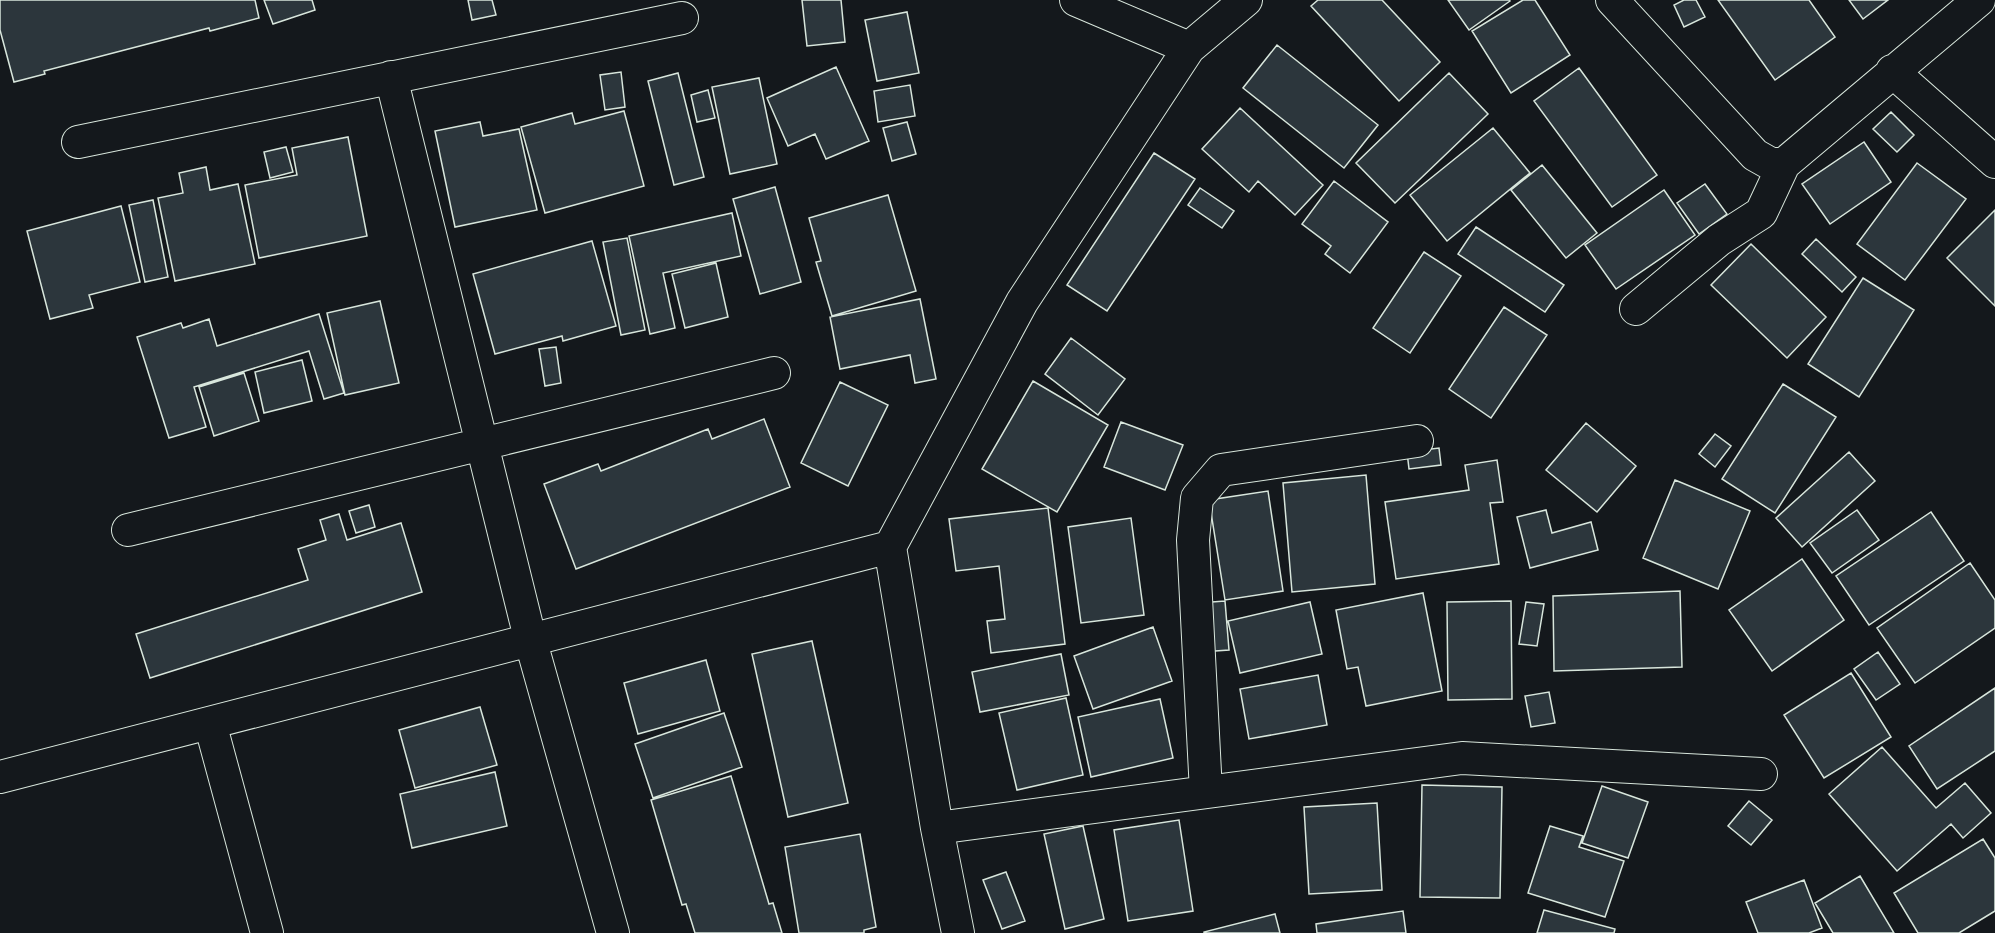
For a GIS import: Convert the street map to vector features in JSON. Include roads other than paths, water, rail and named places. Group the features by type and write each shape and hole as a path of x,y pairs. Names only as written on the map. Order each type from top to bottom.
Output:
{"street":[{"path":"1076,0 1189,48"},
{"path":"958,933 937,828 890,547 1022,302 1189,48 1246,0"},
{"path":"1612,0 1755,155 1771,164 1784,164"},
{"path":"1636,309 1719,240 1761,213 1784,164 1979,0"},
{"path":"78,142 682,18"},
{"path":"1892,71 1995,162"},
{"path":"391,77 531,642 613,933"},
{"path":"128,530 482,446 774,373"},
{"path":"1206,792 1192,540 1197,498 1221,470 1417,441"},
{"path":"0,777 531,642 890,547"},
{"path":"210,723 267,933"},
{"path":"937,828 1462,758 1761,774"}]}
